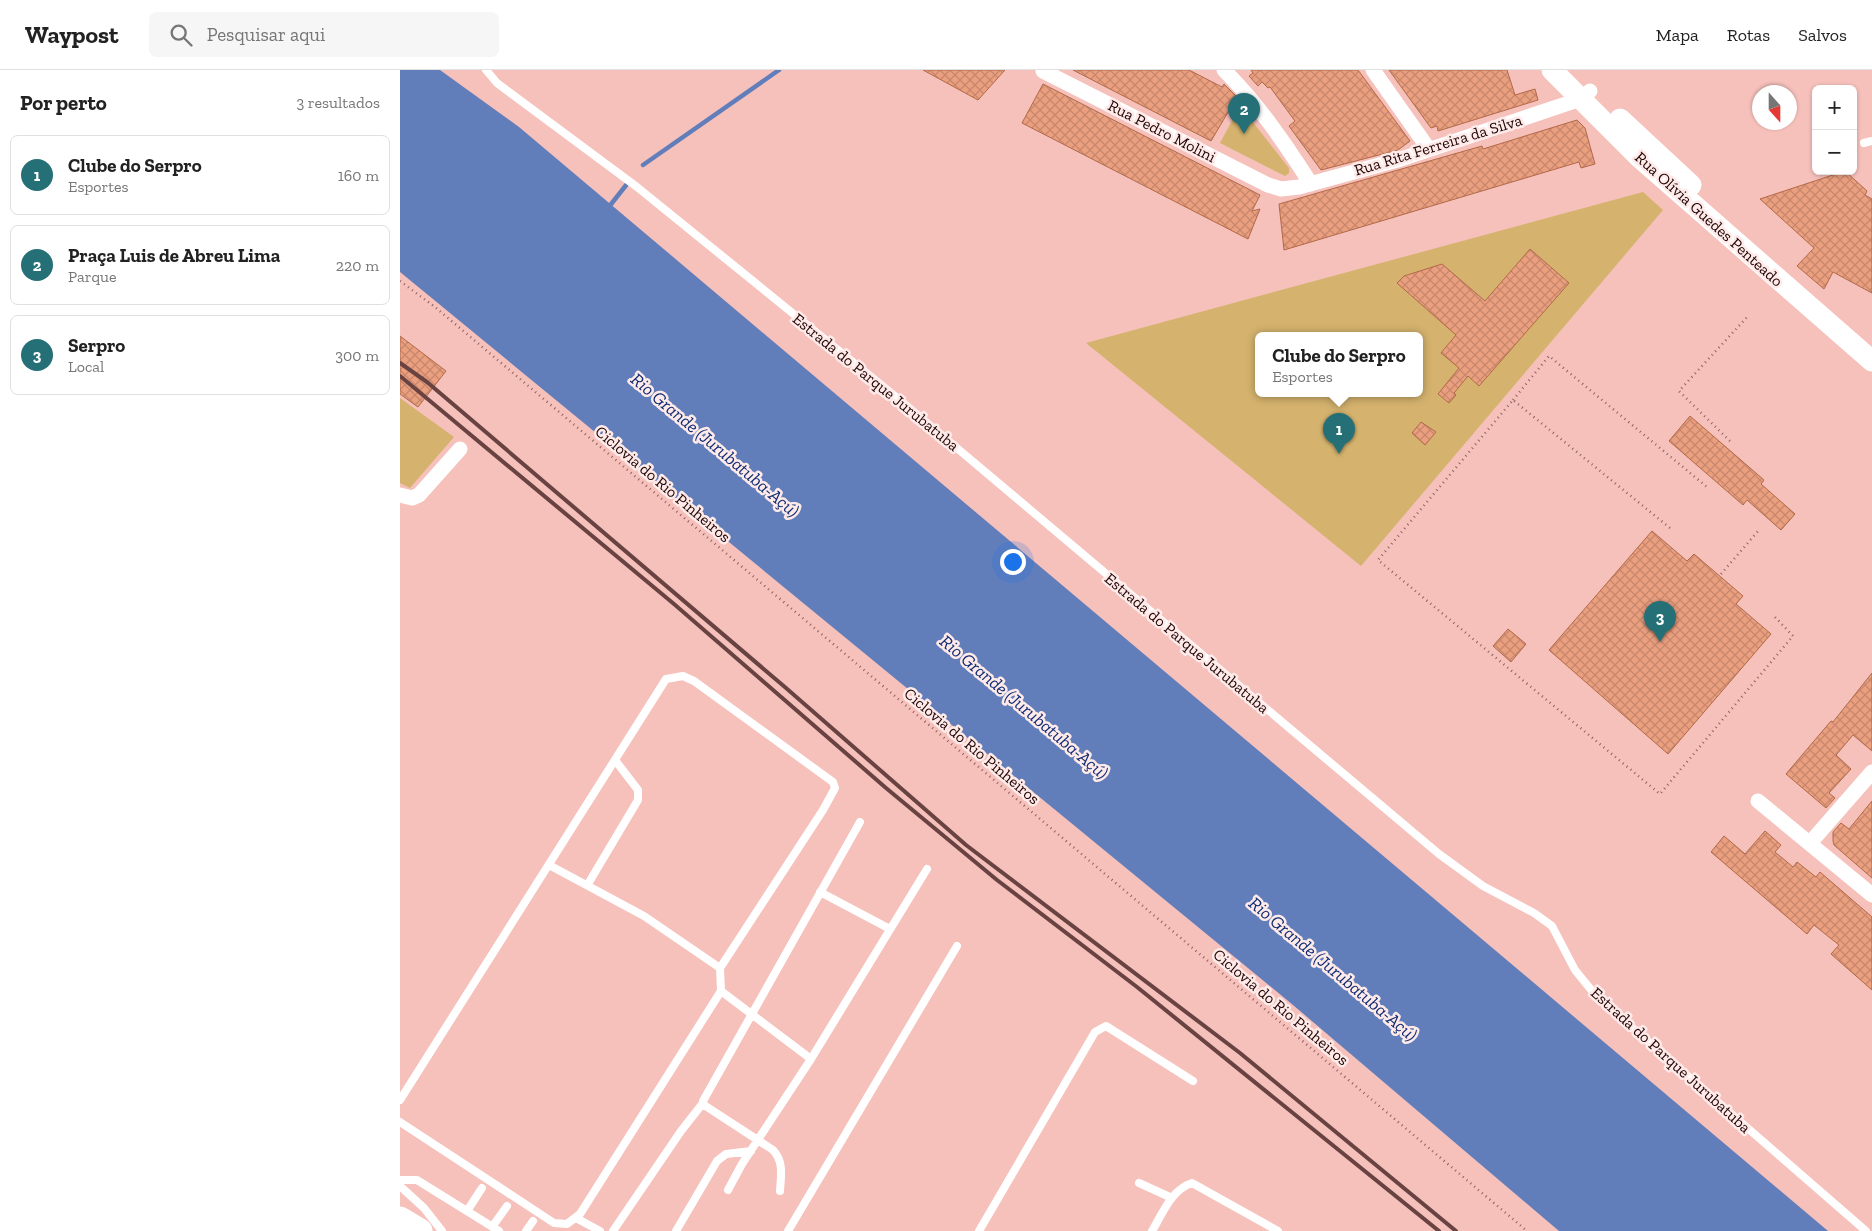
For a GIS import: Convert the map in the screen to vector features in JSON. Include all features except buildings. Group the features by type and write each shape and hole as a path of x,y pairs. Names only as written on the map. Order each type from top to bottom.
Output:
{"highway":[{"path":"400,1219 420,1231"}],"main road":[{"name":"Rua Olívia Guedes Penteado","path":"1552,70 1586,95 1872,346"},
{"name":"Rua Olívia Guedes Penteado","path":"1570,70 1586,95 1675,190 1872,361"}],"street":[{"path":"1224,70 1269,121 1311,184"},
{"path":"1373,70 1428,148"},
{"name":"Rua Pedro Molini","path":"1043,72 1268,185 1281,189"},
{"name":"Rua Rita Ferreira da Silva","path":"1281,189 1311,184 1401,159 1428,148 1586,95"},
{"path":"400,495 412,498 419,495 460,449"},
{"path":"1810,843 1872,772"},
{"path":"1758,801 1872,896"}],"lane":[{"name":"Estrada do Parque Jurubatuba","path":"486,70 497,83 637,187 901,401 1438,854 1483,886 1534,912 1552,926 1575,970 1597,997 1866,1231"},
{"path":"400,1100 666,679 683,676 694,681 833,782 835,788 823,810 720,968 721,991 576,1218 567,1224 554,1224 401,1126"},
{"path":"588,884 638,800 638,790 615,760"},
{"path":"612,1231 681,1131 703,1103 750,1013 860,822"},
{"path":"549,865 588,884 644,916 720,968"},
{"path":"728,1190 811,1059 927,869"},
{"path":"820,892 890,929"},
{"path":"788,1231 957,946"},
{"path":"721,991 811,1059"},
{"path":"979,1231 1095,1032 1106,1026 1193,1080"},
{"path":"703,1103 758,1140 778,1156 781,1162 780,1190"},
{"path":"676,1231 717,1162 726,1154 751,1151"},
{"path":"400,1180 417,1180 495,1229 507,1206"},
{"path":"1139,1183 1172,1198"},
{"path":"1152,1231 1172,1198 1183,1186 1192,1183 1278,1231"},
{"path":"400,1186 424,1208 442,1231"},
{"path":"467,1211 482,1188"},
{"path":"576,1218 600,1231"},
{"path":"526,1231 533,1221"}],"path":[{"name":"Ciclovia do Rio Pinheiros","path":"400,281 466,332 1527,1231"},
{"path":"1730,441 1680,391 1749,315"},
{"path":"1707,487 1549,356 1378,560 1660,794 1792,636 1774,616"},
{"path":"1513,400 1670,528"},
{"path":"1721,574 1759,530"}],"shaded area":[{"path":"1240,106 1289,168 1289,173 1285,176 1220,143"},
{"path":"1643,192 1663,210 1361,566 1086,343"},
{"path":"400,398 454,437 410,488 400,483"}],"water":[{"name":"Rio Grande (Jurubatuba-Açú)","path":"400,70 440,70 519,127 1828,1231 1559,1231 1293,1005 400,272"}],"waterway":[{"path":"643,165 779,70"},
{"path":"608,208 627,184"}],"railway":[{"path":"400,363 427,382 786,688 966,845 1240,1053 1456,1231"},
{"path":"400,376 674,604 886,788 997,880 1137,987 1439,1231"}],"place":[{"name":"Praça Luis de Abreu Lima","path":"1244,134"},
{"name":"Clube do Serpro","path":"1339,454"},
{"name":"Serpro","path":"1660,642"}]}
